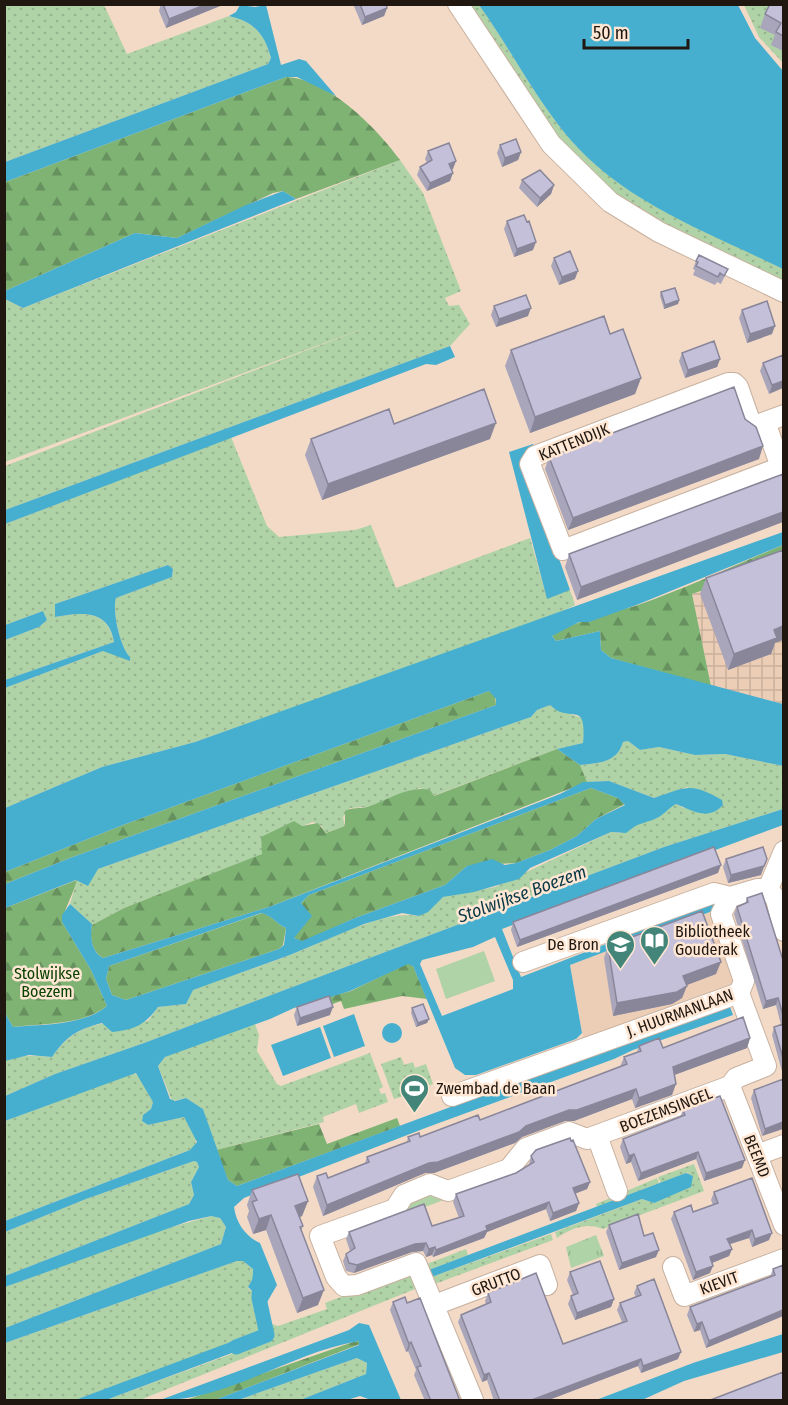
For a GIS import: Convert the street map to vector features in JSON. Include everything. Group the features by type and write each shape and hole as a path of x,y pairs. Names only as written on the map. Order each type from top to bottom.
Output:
{"street":[{"path":"458,4 489,55 551,144 610,202 659,232 783,292"},
{"name":"KATTENDIJK","path":"728,383 734,383 738,387 752,427 774,419 782,467 563,550 530,464 535,456 728,383"},
{"path":"768,889 783,851"},
{"path":"523,962 714,893 730,897 757,889 768,889"},
{"path":"768,889 776,899 783,931"},
{"name":"J. HUURMANLAAN","path":"452,1096 738,993 744,981 721,914 730,897"},
{"name":"BOEZEMSINGEL","path":"429,1297 416,1263 357,1285 344,1286 336,1277 320,1236 395,1209 404,1195 425,1185 430,1184 448,1191 509,1168 526,1148 569,1132 587,1139 639,1122 730,1086 736,1078 766,1066 738,993"},
{"name":"BEEMD","path":"730,1086 783,1225"},
{"path":"597,1136 617,1191"},
{"path":"757,1155 783,1145"},
{"name":"KIEVIT","path":"673,1266 684,1296 783,1259"},
{"name":"GRUTTO","path":"429,1297 540,1265 547,1285"},
{"path":"429,1297 473,1401"}],"shaded area":[{"path":"783,562 783,704 711,686 692,594"},
{"path":"712,911 739,983 584,1043 570,965"}],"green space":[{"path":"4,5 104,5 127,54 229,16 257,30 271,58 268,64 5,162"},
{"path":"463,5 479,5 533,89 568,137 590,160 641,198 783,269 783,285 628,206 561,145"},
{"path":"744,5 783,5 783,63 759,37"},
{"path":"286,77 318,86 334,95 378,133 400,160 296,199 283,191 273,193 177,238 135,233 5,291 5,182"},
{"path":"400,160 423,193 461,291 445,298 449,306 459,305 470,324 450,346 5,510 5,466 373,325 5,462 5,299 23,308"},
{"path":"231,437 267,526 279,537 355,530 371,525 396,588 530,538 547,598 570,590 575,605 552,617 195,742 102,767 5,808 5,688 103,651 130,657 118,629 115,611 116,598 172,577 173,569 168,565 55,604 55,617 84,614 100,618 111,631 114,642 5,680 5,640 39,627 47,620 43,611 5,625 5,524"},
{"path":"783,545 783,562 692,594 711,686 611,658 601,650 600,631 556,641 552,636 579,622 638,605 675,591"},
{"path":"489,691 495,695 496,705 70,858 5,884 5,872 123,825"},
{"path":"550,705 582,718 585,723 583,743 557,749 433,796 420,788 367,807 350,808 343,817 345,826 325,833 322,826 313,822 261,841 263,854 124,908 92,925 70,904 77,880 98,869 531,717 537,710"},
{"path":"628,741 640,750 659,747 695,755 725,754 783,766 783,809 664,847 144,1043 55,1074 5,1096 5,1061 22,1056 52,1057 62,1045 83,1029 106,1023 148,1021 158,1007 186,1004 192,990 281,959 338,934 373,922 405,915 419,916 443,897 495,887 611,832 620,833 637,823 659,817 666,809 676,804 684,808 688,787 654,798 609,781 587,782 580,765 612,758 623,742"},
{"path":"557,749 580,765 587,782 269,907 103,958 94,948 91,939 92,925 124,908 262,854 261,837 294,821 302,826 318,823 326,833 345,826 345,811 367,807 414,790 430,790 434,796"},
{"path":"591,788 618,798 625,804 596,819 577,836 550,850 516,863 467,866 445,885 355,918 302,942 294,938 304,909 301,903 309,895"},
{"name":"Stolwijkse Boezem","path":"77,880 62,922 91,970 107,1006 86,1017 74,1020 13,1027 5,1013 5,908"},
{"path":"262,913 286,928 283,945 279,949 126,1000 112,995 106,979 109,966"},
{"path":"484,951 495,981 446,999 436,969"},
{"path":"408,963 413,966 427,999 402,996 344,1009 341,1001 330,1005 327,997 351,991"},
{"path":"255,1024 259,1035 257,1051 277,1084 281,1086 370,1053 383,1087 379,1089 381,1094 385,1093 388,1102 359,1113 356,1104 323,1117 324,1122 216,1150 203,1109 186,1098 172,1101 158,1066 165,1057 173,1052"},
{"path":"401,1057 404,1065 413,1062 415,1068 426,1064 433,1084 423,1088 427,1098 410,1105 426,1079 418,1074 407,1095 394,1099 381,1064"},
{"path":"133,1073 138,1075 153,1102 151,1109 143,1115 142,1121 148,1125 184,1117 196,1137 195,1148 5,1221 5,1121"},
{"path":"397,1118 400,1126 237,1186 228,1180 216,1150 319,1124 327,1144"},
{"path":"194,1161 199,1167 191,1182 194,1195 189,1204 5,1276 5,1232 86,1199"},
{"path":"694,1164 704,1191 603,1229 591,1226 579,1227 557,1238 555,1232 642,1199 654,1203 689,1172 661,1183 658,1177"},
{"path":"657,1178 659,1183 597,1207 596,1204"},
{"path":"427,1191 446,1199 407,1214 406,1210 411,1198"},
{"path":"211,1216 220,1218 226,1227 221,1244 5,1328 5,1287 151,1233"},
{"path":"551,1234 553,1240 432,1285 429,1278"},
{"path":"596,1235 604,1256 571,1268 566,1247"},
{"path":"466,1249 468,1255 426,1271 424,1265"},
{"path":"237,1261 243,1261 253,1269 253,1278 248,1288 266,1304 272,1324 278,1326 327,1309 325,1303 404,1273 409,1273 420,1287 140,1400 106,1400 256,1345 253,1335 75,1400 5,1400 5,1343"},
{"path":"359,1341 360,1344 215,1400 186,1400"},
{"path":"357,1358 367,1363 366,1374 300,1400 238,1400"}],"water":[{"path":"240,5 255,7 266,5 281,65 299,59 306,61 336,96 297,77 286,77 5,182 5,162 268,64 271,58 257,30 229,16 236,12"},
{"path":"479,5 738,5 755,38 783,71 783,269 668,214 615,180 590,160 568,137 533,89"},
{"path":"283,191 296,199 23,308 5,299 5,291 135,233 177,238 246,205"},
{"path":"450,346 455,357 436,365 426,364 5,524 5,510"},
{"path":"533,444 536,451 524,459 570,590 547,599 509,452"},
{"path":"783,532 783,545 639,604 589,622 579,622 552,636 556,641 600,631 601,650 611,658 783,704 783,766 725,754 695,755 659,747 640,750 628,741 623,742 616,754 606,761 580,765 557,749 583,743 584,729 580,716 557,711 550,705 537,710 531,717 98,869 88,886 76,880 5,908 5,884 70,858 496,705 496,699 489,691 123,825 5,872 5,808 102,767 195,742"},
{"path":"168,565 173,569 172,577 116,598 115,611 118,629 130,661 103,651 5,688 5,680 114,642 111,631 100,618 84,614 55,617 55,604"},
{"path":"43,611 47,620 39,627 5,640 5,625"},
{"path":"609,781 654,798 682,789 695,789 722,800 723,805 712,813 706,814 676,804 659,817 638,825 626,833 611,832 530,868 519,879 474,892 443,897 428,912 419,916 402,913 364,924 290,955 193,990 186,1004 158,1007 144,1022 133,1028 112,1032 102,1023 85,1028 73,1035 52,1057 29,1055 5,1061 5,1013 13,1027 75,1021 97,1013 107,1006 91,970 62,922 62,915 70,904 92,924 92,943 96,952 103,958 269,907 560,794 583,782","holes":["591,788 618,798 625,805 596,819 577,836 550,850 516,863 505,865 492,859 467,866 445,885 355,918 302,941 294,938 312,916 301,903 309,895","261,913 286,928 284,945 279,949 126,1000 112,995 106,979 109,966"]},
{"path":"783,809 783,825 502,929 521,977 712,903 715,910 570,965 582,1033 576,1039 476,1075 465,1075 455,1068 413,966 408,964 350,991 294,1008 165,1057 158,1066 170,1099 175,1101 186,1098 203,1109 228,1180 237,1186 729,1004 733,1015 633,1050 244,1198 234,1207 237,1219 246,1233 260,1243 277,1285 266,1304 248,1287 253,1278 253,1269 243,1261 237,1261 5,1343 5,1328 221,1244 226,1227 220,1218 211,1216 189,1221 5,1287 5,1276 189,1204 194,1195 191,1182 199,1167 194,1161 86,1199 5,1232 5,1221 190,1150 197,1142 184,1117 148,1125 142,1121 143,1115 151,1109 153,1102 136,1073 5,1121 5,1096 55,1074 144,1043 664,847","holes":["495,937 513,980 513,989 442,1016 420,964 422,960 473,947"]},
{"path":"354,1014 365,1046 334,1057 323,1026"},
{"path":"388,1023 396,1023 402,1029 402,1037 396,1043 388,1043 382,1037 382,1029"},
{"path":"320,1027 331,1058 283,1076 271,1045"},
{"path":"686,1173 693,1176 691,1187 654,1203 642,1199 429,1278 426,1271"},
{"path":"359,1323 369,1325 401,1400 371,1400 360,1396 347,1400 300,1400 366,1374 367,1363 357,1358 238,1400 215,1400 359,1345 359,1341 309,1355 210,1393 160,1400 349,1330"},
{"path":"252,1334 256,1344 106,1400 75,1400"},
{"path":"783,1334 783,1352 684,1381 642,1400 596,1400 693,1363"}],"building":[{"path":"163,4 207,4 169,19"},
{"path":"360,4 386,4 387,8 365,17"},
{"path":"770,4 783,4 783,36 776,32 781,23 765,14"},
{"path":"516,139 521,152 505,158 500,145"},
{"path":"449,143 456,161 449,164 453,173 430,183 420,167 432,160 428,151"},
{"path":"540,170 554,185 540,198 522,180"},
{"path":"524,215 527,222 529,221 536,242 517,249 507,221"},
{"path":"570,251 578,271 562,277 554,258"},
{"path":"699,255 728,269 724,276 720,273 718,277 696,266"},
{"path":"675,288 679,300 665,305 661,292"},
{"path":"526,295 531,308 499,319 494,306"},
{"path":"767,301 775,326 750,334 742,310"},
{"path":"604,316 610,334 623,329 641,378 535,417 511,350"},
{"path":"714,341 720,359 688,370 682,353"},
{"path":"783,355 783,381 772,385 763,363"},
{"path":"734,387 745,419 756,427 763,446 573,518 549,457"},
{"path":"484,389 496,423 328,484 311,439 389,409 394,424"},
{"path":"783,474 783,512 581,587 569,554"},
{"path":"783,550 783,626 774,630 777,638 734,654 706,578"},
{"path":"714,847 721,865 520,940 513,922"},
{"path":"763,847 767,859 764,866 731,875 726,859"},
{"path":"762,893 783,960 783,1015 778,998 766,1001 737,907 748,902 747,898"},
{"path":"702,911 721,962 683,976 687,986 677,992 617,1003 608,946"},
{"path":"329,996 333,1007 300,1018 297,1007"},
{"path":"423,1004 429,1019 418,1023 412,1008"},
{"path":"743,1017 750,1038 673,1067 676,1084 639,1098 636,1089 577,1110 569,1110 526,1126 519,1132 438,1162 429,1163 327,1205 317,1176 326,1173 328,1178 369,1162 367,1157 410,1141 408,1137 419,1133 420,1137 478,1115 480,1120 627,1064 624,1057 641,1051 639,1046 659,1038 663,1048"},
{"path":"783,1024 783,1058 774,1027"},
{"path":"783,1079 783,1122 765,1129 754,1090"},
{"path":"720,1096 745,1160 706,1173 698,1152 641,1173 634,1154 629,1156 623,1139 685,1115 683,1110"},
{"path":"570,1138 571,1141 573,1140 590,1182 573,1188 579,1203 553,1213 549,1202 486,1226 487,1230 436,1250 435,1247 429,1249 426,1243 415,1244 357,1265 349,1263 346,1254 355,1248 349,1232 424,1204 432,1226 464,1216 456,1194 516,1173 534,1162 531,1156 536,1150"},
{"path":"298,1174 308,1201 295,1206 303,1226 300,1227 324,1290 303,1298 271,1215 259,1219 252,1202 257,1200 252,1190"},
{"path":"752,1178 772,1233 755,1239 752,1230 727,1239 732,1249 710,1257 713,1266 696,1272 674,1212 691,1205 693,1212 718,1203 714,1192"},
{"path":"638,1214 644,1236 653,1233 659,1250 622,1263 609,1225"},
{"path":"600,1261 614,1299 577,1313 571,1296 578,1293 570,1272"},
{"path":"783,1265 783,1310 709,1341 702,1322 697,1324 690,1307 775,1275 773,1269"},
{"path":"536,1273 563,1344 627,1321 620,1303 641,1295 637,1286 654,1279 681,1352 643,1366 641,1359 529,1401 500,1401 489,1373 484,1375 461,1315 491,1302 488,1293"},
{"path":"405,1297 407,1303 420,1298 460,1401 431,1401 417,1367 421,1366 411,1342 409,1344 393,1302"},
{"path":"783,1372 783,1399 780,1401 708,1401"}],"waterway":[{"path":"236,1347 267,1335 259,1298 260,1277"}],"place":[{"name":"Bibliotheek Gouderak","path":"654,966"},
{"name":"De Bron","path":"620,970"},
{"name":"Zwembad de Baan","path":"415,1114"}]}
